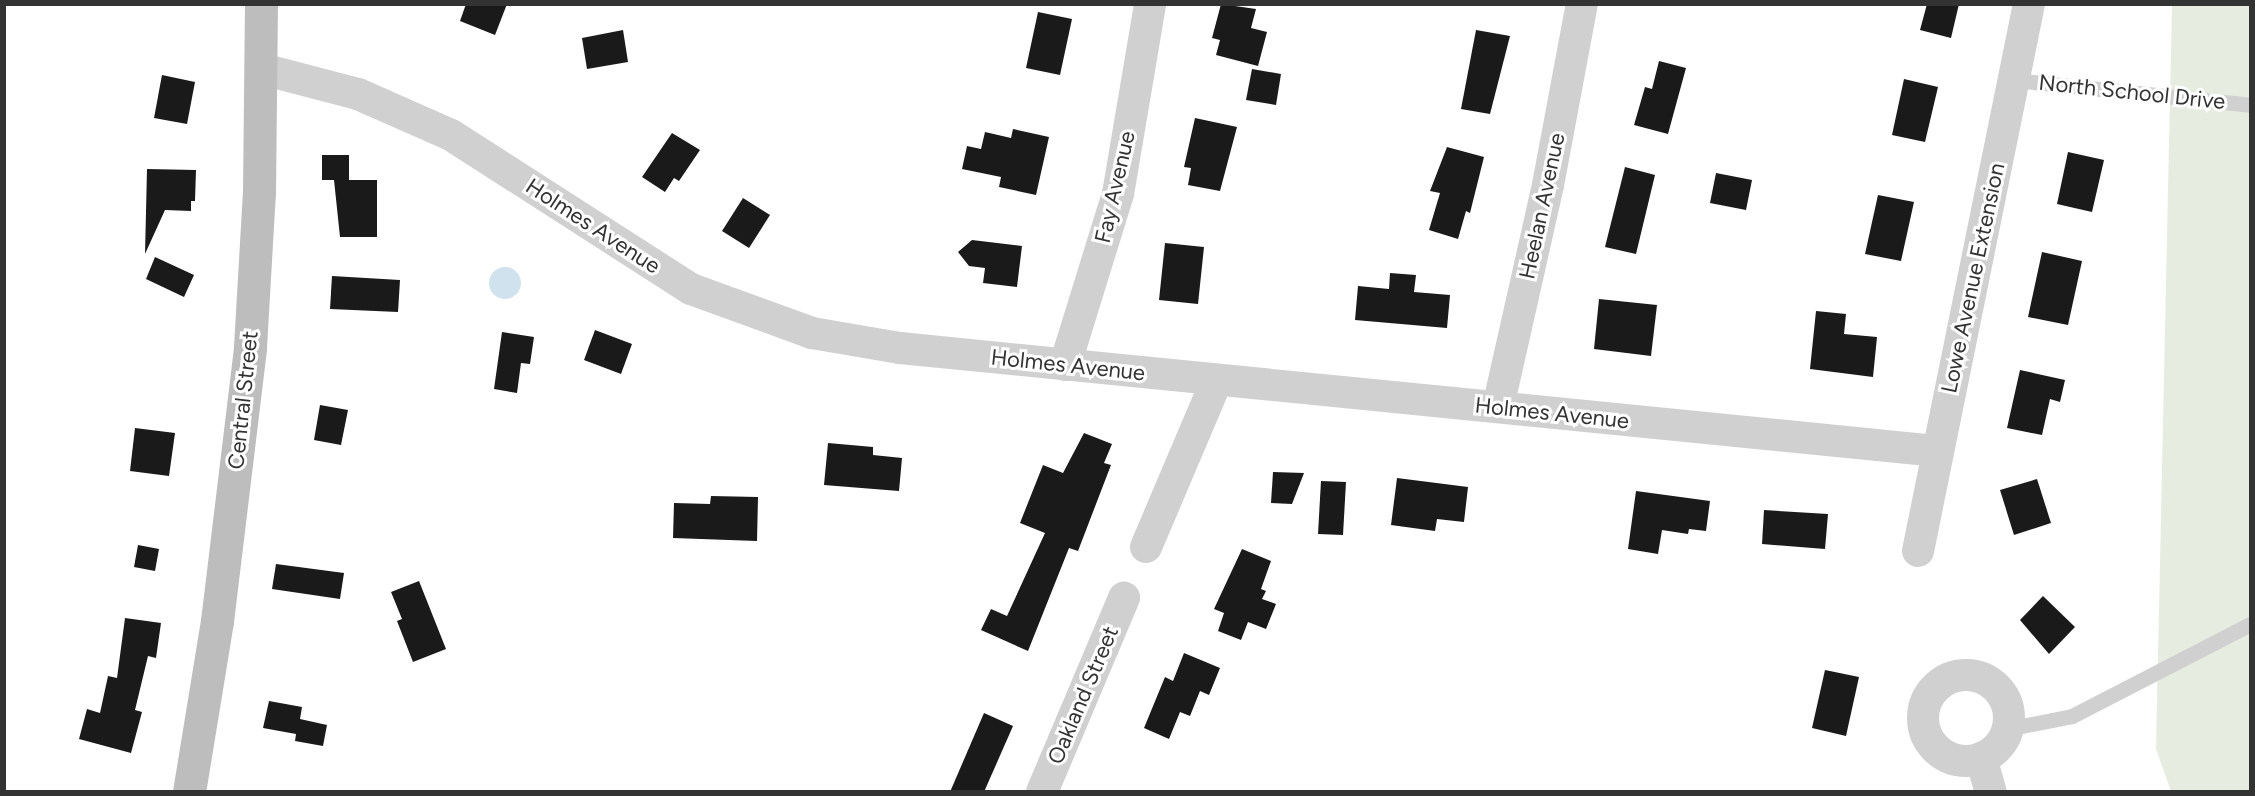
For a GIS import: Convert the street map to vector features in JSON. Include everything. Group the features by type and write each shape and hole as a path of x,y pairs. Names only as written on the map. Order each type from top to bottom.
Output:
{"main road":[{"name":"Central Street","path":"189,792 219,611 250,347 262,69 261,4"}],"street":[{"name":"Fay Avenue","path":"1065,365 1118,194 1150,4"},
{"name":"Heelan Avenue","path":"1498,407 1548,185 1582,4"},
{"name":"Lowe Avenue Extension","path":"1918,551 2029,4"},
{"name":"Holmes Avenue","path":"262,69 358,94 451,135 691,289 753,315 812,333 900,348 1938,451"},
{"path":"1146,547 1217,380"},
{"name":"Oakland Street","path":"1042,792 1124,598"},
{"path":"1962,675 1986,680 2003,697 2007,729 2000,743 1982,758 1957,760 1942,754 1931,742 1923,711 1934,689 1947,679 1962,675"},
{"path":"1982,758 1991,792"}],"lane":[{"name":"North School Drive","path":"2014,80 2250,105"},
{"path":"2007,729 2072,716 2250,624"}],"shaded area":[{"path":"2172,5 2250,5 2250,791 2171,791 2156,749"}],"water":[{"path":"505,267 516,272 521,283 516,294 505,299 494,294 489,283 494,272"}],"building":[{"path":"466,4 507,4 495,35 460,21"},
{"path":"1221,4 1256,9 1251,28 1267,32 1258,66 1216,55 1220,40 1212,38"},
{"path":"1927,4 1959,4 1951,38 1920,30"},
{"path":"1038,12 1072,19 1060,75 1026,68"},
{"path":"623,30 628,62 587,69 582,38"},
{"path":"1476,30 1510,36 1490,114 1461,109"},
{"path":"1659,61 1686,68 1668,134 1634,125 1645,87 1652,89"},
{"path":"1252,69 1281,74 1276,105 1246,100"},
{"path":"162,75 195,82 187,124 154,118"},
{"path":"1904,79 1938,87 1925,142 1892,135"},
{"path":"1195,118 1237,127 1220,191 1188,185 1191,168 1184,167"},
{"path":"1013,129 1049,137 1036,195 999,187 1001,177 962,169 967,146 981,149 985,132 1011,138"},
{"path":"672,133 700,150 679,181 674,178 665,192 642,177"},
{"path":"1447,147 1484,157 1470,213 1466,211 1458,239 1429,230 1440,193 1430,191"},
{"path":"2068,152 2104,160 2092,212 2057,204"},
{"path":"322,155 349,155 349,180 377,180 377,237 340,237 334,180 322,180"},
{"path":"1625,167 1655,175 1636,254 1605,247"},
{"path":"147,169 196,170 195,201 191,201 191,211 165,210 145,254"},
{"path":"1716,173 1752,180 1746,210 1710,203"},
{"path":"1878,195 1914,202 1901,261 1865,254"},
{"path":"743,198 770,215 749,248 722,231"},
{"path":"972,240 1022,246 1017,287 983,283 985,268 969,266 958,252"},
{"path":"1165,243 1204,247 1198,304 1159,300"},
{"path":"2042,252 2082,261 2068,325 2028,317"},
{"path":"155,257 194,275 184,297 146,279"},
{"path":"1390,273 1416,275 1414,292 1450,295 1447,328 1355,320 1358,286 1389,289"},
{"path":"332,276 400,280 398,312 330,309"},
{"path":"1599,299 1657,305 1651,356 1594,349"},
{"path":"1816,311 1846,314 1844,334 1877,337 1873,377 1810,369"},
{"path":"595,330 632,344 621,374 584,360"},
{"path":"502,332 534,337 530,364 521,363 517,393 494,389"},
{"path":"2020,370 2065,380 2060,402 2050,399 2042,435 2007,428"},
{"path":"320,405 348,410 341,445 314,440"},
{"path":"135,428 175,433 169,476 130,471"},
{"path":"1084,433 1112,444 1104,463 1111,465 1078,551 1069,548 1028,651 981,630 991,609 1007,616 1045,533 1020,523 1043,465 1063,473"},
{"path":"828,443 873,447 873,455 902,458 899,491 824,485"},
{"path":"1273,472 1304,473 1292,504 1271,503"},
{"path":"1397,478 1468,487 1464,522 1437,519 1435,531 1391,525"},
{"path":"2037,479 2051,523 2014,535 2000,490"},
{"path":"1321,481 1346,482 1343,535 1318,534"},
{"path":"1636,491 1710,501 1706,531 1689,529 1688,534 1662,530 1658,554 1628,549"},
{"path":"711,496 758,497 757,541 673,538 674,503 710,504"},
{"path":"1764,510 1828,514 1825,549 1762,544"},
{"path":"138,545 159,549 155,571 134,567"},
{"path":"1242,549 1271,561 1261,589 1266,591 1262,599 1276,604 1266,629 1248,622 1241,640 1218,631 1224,613 1214,609"},
{"path":"276,564 344,573 340,599 272,589"},
{"path":"419,581 446,649 413,662 397,621 402,619 391,592"},
{"path":"2043,596 2075,627 2049,654 2020,620"},
{"path":"125,618 161,623 156,658 148,656 135,710 142,712 131,753 79,739 87,709 100,713 108,676 117,678"},
{"path":"1184,653 1220,668 1209,695 1200,691 1190,716 1180,712 1169,739 1144,728 1165,677 1173,681"},
{"path":"1825,670 1859,677 1846,736 1812,728"},
{"path":"269,701 302,707 300,719 327,725 323,746 295,741 296,734 263,728"},
{"path":"984,713 1013,726 984,792 950,792"}]}
